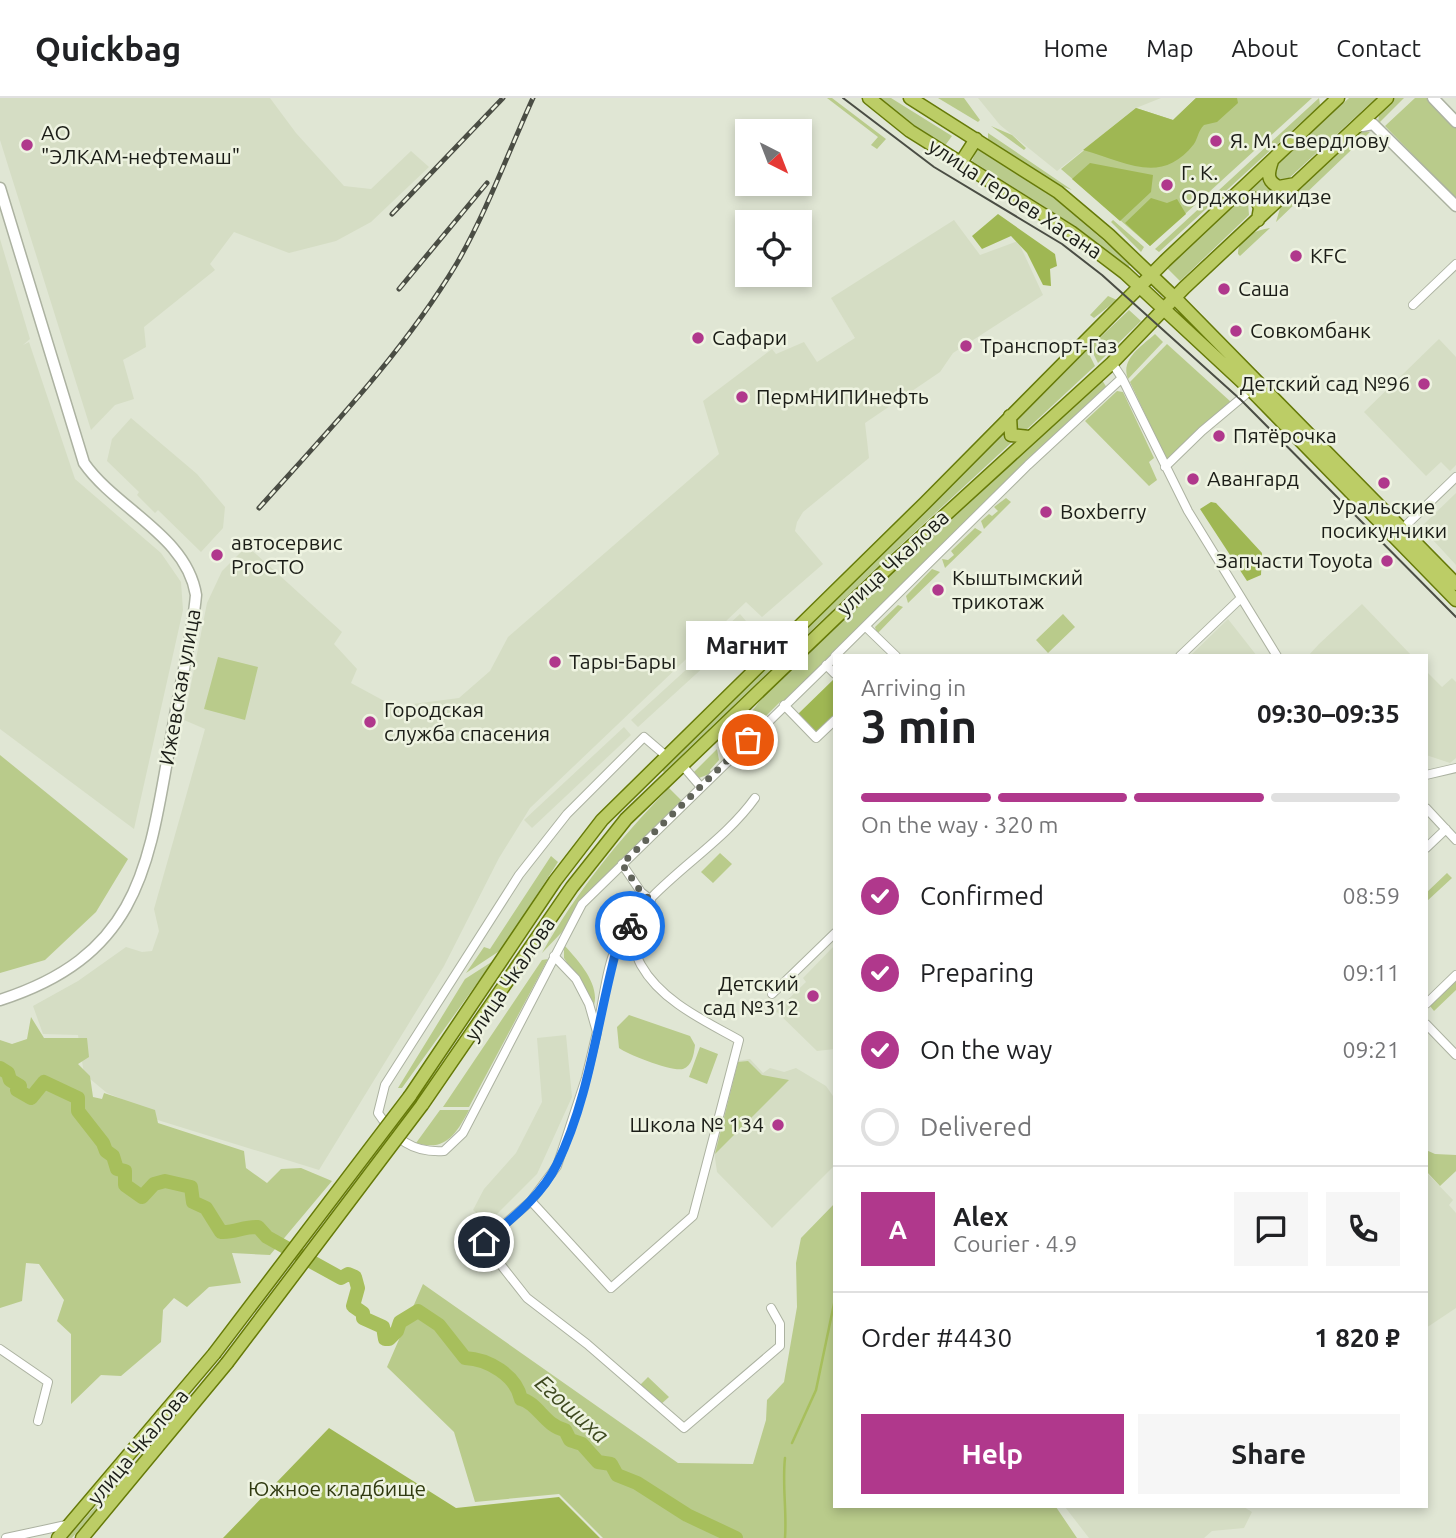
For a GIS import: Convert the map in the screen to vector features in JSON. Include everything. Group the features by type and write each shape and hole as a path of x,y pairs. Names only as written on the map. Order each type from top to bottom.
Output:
{"main road":[{"name":"улица Героев Хасана","path":"869,98 910,131 1071,232 1140,287 1398,533 1456,584"},
{"name":"улица Героев Хасана","path":"910,98 1058,192 1152,275 1398,533 1456,600"},
{"name":"улица Чкалова","path":"58,1538 75,1522 214,1354 410,1096 555,881 602,820 665,755 891,537 1152,275 1338,98"},
{"name":"улица Чкалова","path":"82,1538 227,1363 422,1105 603,845 896,559 1112,363 1175,298 1387,98"},
{"path":"960,164 976,139"},
{"path":"1274,158 1268,174 1270,181 1279,187 1295,184"},
{"path":"1233,197 1247,195 1256,200 1260,208 1258,221"},
{"path":"1010,416 1011,435 1029,437"}],"street":[{"path":"1433,98 1456,122"},
{"path":"1354,128 1373,124 1456,206"},
{"name":"Ижевская улица","path":"0,188 84,463 105,488 176,551 190,572 196,595 159,804 135,895 116,925 74,965 43,984 0,1000"},
{"path":"1413,304 1456,264"},
{"path":"1112,363 1165,467 1276,654"},
{"path":"838,654 1028,465 1122,378"},
{"path":"1165,467 1251,390"},
{"path":"1398,533 1456,477"},
{"path":"1182,654 1241,598"},
{"path":"866,627 895,654"},
{"path":"665,755 644,737 567,814 519,875 385,1085 378,1113 390,1132 412,1149 444,1151 463,1133 582,904 833,659"},
{"path":"826,665 833,672"},
{"path":"785,705 816,738 833,722"},
{"path":"682,765 701,787"},
{"path":"1428,775 1456,768"},
{"path":"755,798 741,817 651,900 619,940 586,1078 557,1166 531,1201 484,1242 499,1266 527,1298 587,1343 684,1428 780,1346 780,1324 771,1308"},
{"path":"1428,810 1456,840"},
{"path":"1428,846 1446,829"},
{"path":"622,864 641,892 651,900"},
{"path":"531,1201 611,1288 692,1216 739,1040 680,1006 640,965 631,923"},
{"path":"772,994 833,935"},
{"name":"улица Чкалова","path":"554,956 576,979 589,1004 597,1032"},
{"path":"1428,1002 1456,975"},
{"path":"1428,1026 1456,1055"},
{"path":"0,1349 48,1382 38,1422"},
{"path":"6,1538 55,1529 75,1522"}],"shaded area":[{"path":"0,98 270,98 296,133 344,186 371,189 411,151 429,167 371,222 336,241 289,253 234,232 210,264 215,270 144,327 146,347 123,360 134,399 115,405 91,430 0,140"},
{"path":"978,98 1161,98 1136,108 1057,171 1000,125"},
{"path":"954,220 980,255 1018,241 1043,295 953,353 940,372 865,423 869,458 803,512 797,522 795,531 823,564 762,617 746,602 530,808 499,858 444,966 319,1170 148,1117 136,1105 107,1093 84,1074 78,1035 43,1034 33,1006 78,981 126,947 142,952 152,951 159,931 154,909 205,729 184,720 207,603 222,571 247,546 342,632 334,644 357,669 351,683 410,715 413,704 459,698 490,671 508,637 719,454 703,401 772,349 776,354 804,342 817,362 855,338 831,298"},
{"path":"0,239 30,339 23,345 29,342 75,479 161,553 181,582 183,610 134,829 0,729"},
{"name":"Детский сад №96","path":"1439,339 1456,357 1456,465 1450,471 1441,462 1426,476 1364,412"},
{"path":"131,418 197,474 225,507 223,528 201,552 158,510 155,513 137,495 139,492 107,461 112,439"},
{"path":"1456,493 1456,565 1421,527"},
{"path":"1362,604 1410,654 1310,654"},
{"path":"740,614 746,621 706,658 700,651"},
{"path":"1228,619 1255,654 1192,654"},
{"path":"700,657 707,664 638,727 631,720"},
{"path":"1428,673 1442,687 1452,678 1456,682 1456,758 1450,763 1428,756"},
{"path":"624,727 631,735 532,828 524,820"},
{"name":"Детский сад №312","path":"833,947 833,1049 817,1051 776,1011 806,982 803,978"},
{"path":"566,1035 572,1097 537,1174 488,1223 473,1210 484,1189 516,1153 542,1102 537,1038"},
{"name":"Школа № 134","path":"750,1059 763,1073 770,1068 784,1072 796,1068 826,1086 833,1096 833,1167 772,1228 717,1172 714,1151 737,1061"},
{"path":"1428,1174 1453,1200 1449,1205 1456,1213 1456,1308 1428,1327"},
{"path":"1066,1508 1246,1508 1252,1512 1244,1528 1212,1531 1204,1538 1089,1538"}],"green space":[{"path":"827,98 832,98 886,139 877,149 871,145 878,137"},
{"path":"877,98 891,98 952,136 944,147"},
{"path":"938,98 964,98 980,120 978,122"},
{"path":"1196,98 1312,98 1150,246 1061,169 1136,108 1173,120"},
{"path":"1196,98 1237,98 1238,103 1217,122 1204,125 1194,144 1182,157 1169,164 1156,168 1143,167 1083,150 1136,108 1173,120"},
{"path":"1319,98 1320,105 1159,252 1155,249"},
{"path":"1349,98 1376,98 1287,180 1279,181 1274,177 1274,168"},
{"path":"1395,98 1404,98 1378,124 1379,113"},
{"path":"1415,98 1431,98 1456,124 1456,199 1385,126"},
{"path":"991,126 1012,135 1026,148 1024,150"},
{"path":"1360,131 1370,132 1276,222 1281,205"},
{"path":"988,133 1072,190 1053,183 988,139"},
{"path":"977,149 981,149 1054,198 1131,264 1128,267 1075,226 972,161"},
{"path":"1090,163 1153,175 1151,192 1120,221 1072,179"},
{"path":"1262,180 1273,192 1262,203 1250,190"},
{"path":"1151,198 1167,203 1177,199 1186,214 1150,246 1125,223"},
{"path":"1237,202 1248,203 1249,215 1180,281 1167,268"},
{"path":"998,214 1055,254 1057,266 1050,269 1051,286 1043,285 1027,253 1011,236 982,249 972,236"},
{"path":"1113,220 1144,247 1141,252 1111,222"},
{"path":"1270,228 1240,256 1238,254 1244,239"},
{"path":"1108,296 1117,300 1094,318 1090,315"},
{"path":"1129,310 1141,321 1098,363 1090,347"},
{"path":"1155,334 1163,342 1128,379 1126,372 1130,359"},
{"path":"1167,344 1231,402 1167,461 1130,382"},
{"path":"1087,350 1095,366 1025,431 1016,431 1015,421"},
{"path":"1102,380 1107,388 782,704 780,702 763,719 749,715 763,697 900,565"},
{"path":"1117,391 1123,392 1154,458 1149,462 1157,480 1149,486 1085,421"},
{"path":"1004,433 1012,442 664,772 661,770"},
{"path":"1006,498 1011,502 984,529 981,521 998,511 994,507"},
{"path":"1211,502 1216,503 1262,553 1261,575 1247,581 1200,509"},
{"path":"975,528 982,532 945,568 942,559 948,560 954,555 951,551"},
{"path":"932,569 940,572 908,603 906,596"},
{"path":"898,605 903,607 877,634 875,627"},
{"path":"1063,614 1075,627 1048,653 1036,640"},
{"path":"218,657 258,667 245,720 204,709"},
{"path":"833,680 833,719 817,734 798,714"},
{"path":"748,723 762,725 725,760 722,749"},
{"path":"717,749 719,760 710,770 712,773 699,778 694,772"},
{"path":"0,755 128,859 96,912 45,960 0,973"},
{"path":"669,788 682,801 585,895 563,931 542,953 600,866"},
{"path":"720,853 732,864 713,883 701,872"},
{"path":"551,856 558,862 501,950 466,973 484,947 490,949"},
{"path":"1447,873 1452,878 1428,900 1428,891"},
{"path":"564,945 591,981 594,1005 564,958"},
{"path":"548,959 469,1107 443,1107 542,960"},
{"path":"493,961 402,1088 398,1088 465,979"},
{"path":"1456,981 1456,990 1434,1011 1430,1006"},
{"path":"629,1015 690,1036 695,1045 689,1065 683,1069 670,1068 641,1059 619,1048 617,1027"},
{"path":"31,1017 44,1038 87,1038 89,1057 78,1064 90,1076 93,1097 102,1099 104,1093 155,1110 158,1123 244,1151 246,1168 267,1183 281,1169 301,1168 332,1181 270,1255 232,1253 241,1283 209,1287 187,1307 174,1298 163,1310 161,1342 121,1376 101,1375 71,1404 71,1334 57,1321 64,1300 39,1264 26,1263 22,1301 0,1308 0,1040 12,1044 27,1039"},
{"path":"700,1047 718,1054 707,1084 689,1077"},
{"path":"748,1061 762,1075 789,1080 715,1154 738,1062"},
{"path":"440,1110 469,1110 459,1127 443,1143 416,1143"},
{"path":"1428,1151 1456,1155 1456,1171 1440,1186 1428,1173"},
{"path":"833,1205 833,1508 1057,1508 1077,1538 603,1538 559,1494 475,1502 454,1432 387,1367 423,1284 678,1463 753,1464 766,1420 767,1400 784,1382 797,1307 796,1263 801,1238"},
{"path":"648,1377 669,1397 660,1405 639,1386"},
{"name":"Южное кладбище","path":"329,1428 456,1508 559,1497 600,1538 223,1538"},
{"path":"143,1454 72,1538 67,1538"}],"waterway":[{"name":"Егошиха","path":"0,1068 8,1073 10,1080 20,1086 17,1090 31,1098 44,1082 78,1098 78,1111 103,1143 106,1151 113,1156 117,1169 125,1171 125,1185 142,1197 154,1184 165,1181 191,1187 193,1202 206,1208 221,1232 258,1227 267,1237 341,1278 348,1274 355,1277 358,1288 353,1306 363,1313 363,1318 383,1327 385,1339 389,1339 397,1331 400,1322 418,1311 439,1325 465,1358 483,1361 500,1370 513,1383 521,1399 532,1405 552,1424 565,1430 570,1440 582,1444 598,1462 611,1464 617,1475 637,1483 687,1515 736,1538"},
{"path":"792,1443 816,1390 833,1309"},
{"path":"785,1458 785,1538"}],"tram line":[{"path":"843,98 934,167 1062,244 1102,275 1241,400 1456,617"}],"railway":[{"path":"392,214 503,98"},
{"path":"259,508 364,390 436,296 478,223 533,98"},
{"path":"399,289 487,183"}],"way so far":[{"path":"630,926 651,900 641,892 622,864 748,740"}],"place":[{"name":"Я. М. Свердлову","path":"1216,141"},
{"name":"АО \"ЭЛКАМ-нефтемаш\"","path":"27,145"},
{"name":"Г. К. Орджоникидзе","path":"1167,185"},
{"name":"KFC","path":"1296,256"},
{"name":"Саша","path":"1224,289"},
{"name":"Совкомбанк","path":"1236,331"},
{"name":"Сафари","path":"698,338"},
{"name":"Транспорт-Газ","path":"966,346"},
{"name":"Детский сад №96","path":"1424,384"},
{"name":"ПермНИПИнефть","path":"742,397"},
{"name":"Пятёрочка","path":"1219,436"},
{"name":"Авангард","path":"1193,479"},
{"name":"Уральские посикунчики","path":"1384,483"},
{"name":"Boxberry","path":"1046,512"},
{"name":"автосервис ProСТО","path":"217,555"},
{"name":"Запчасти Toyota","path":"1387,561"},
{"name":"Кыштымский трикотаж","path":"938,590"},
{"name":"Тары-Бары","path":"555,662"},
{"name":"Городская служба спасения","path":"370,722"},
{"name":"Магнит","path":"748,740"},
{"name":"Детский сад №312","path":"813,996"},
{"name":"Школа № 134","path":"778,1125"}],"route":[{"path":"484,1242 531,1201 557,1166 586,1078 619,940 630,926"}]}
